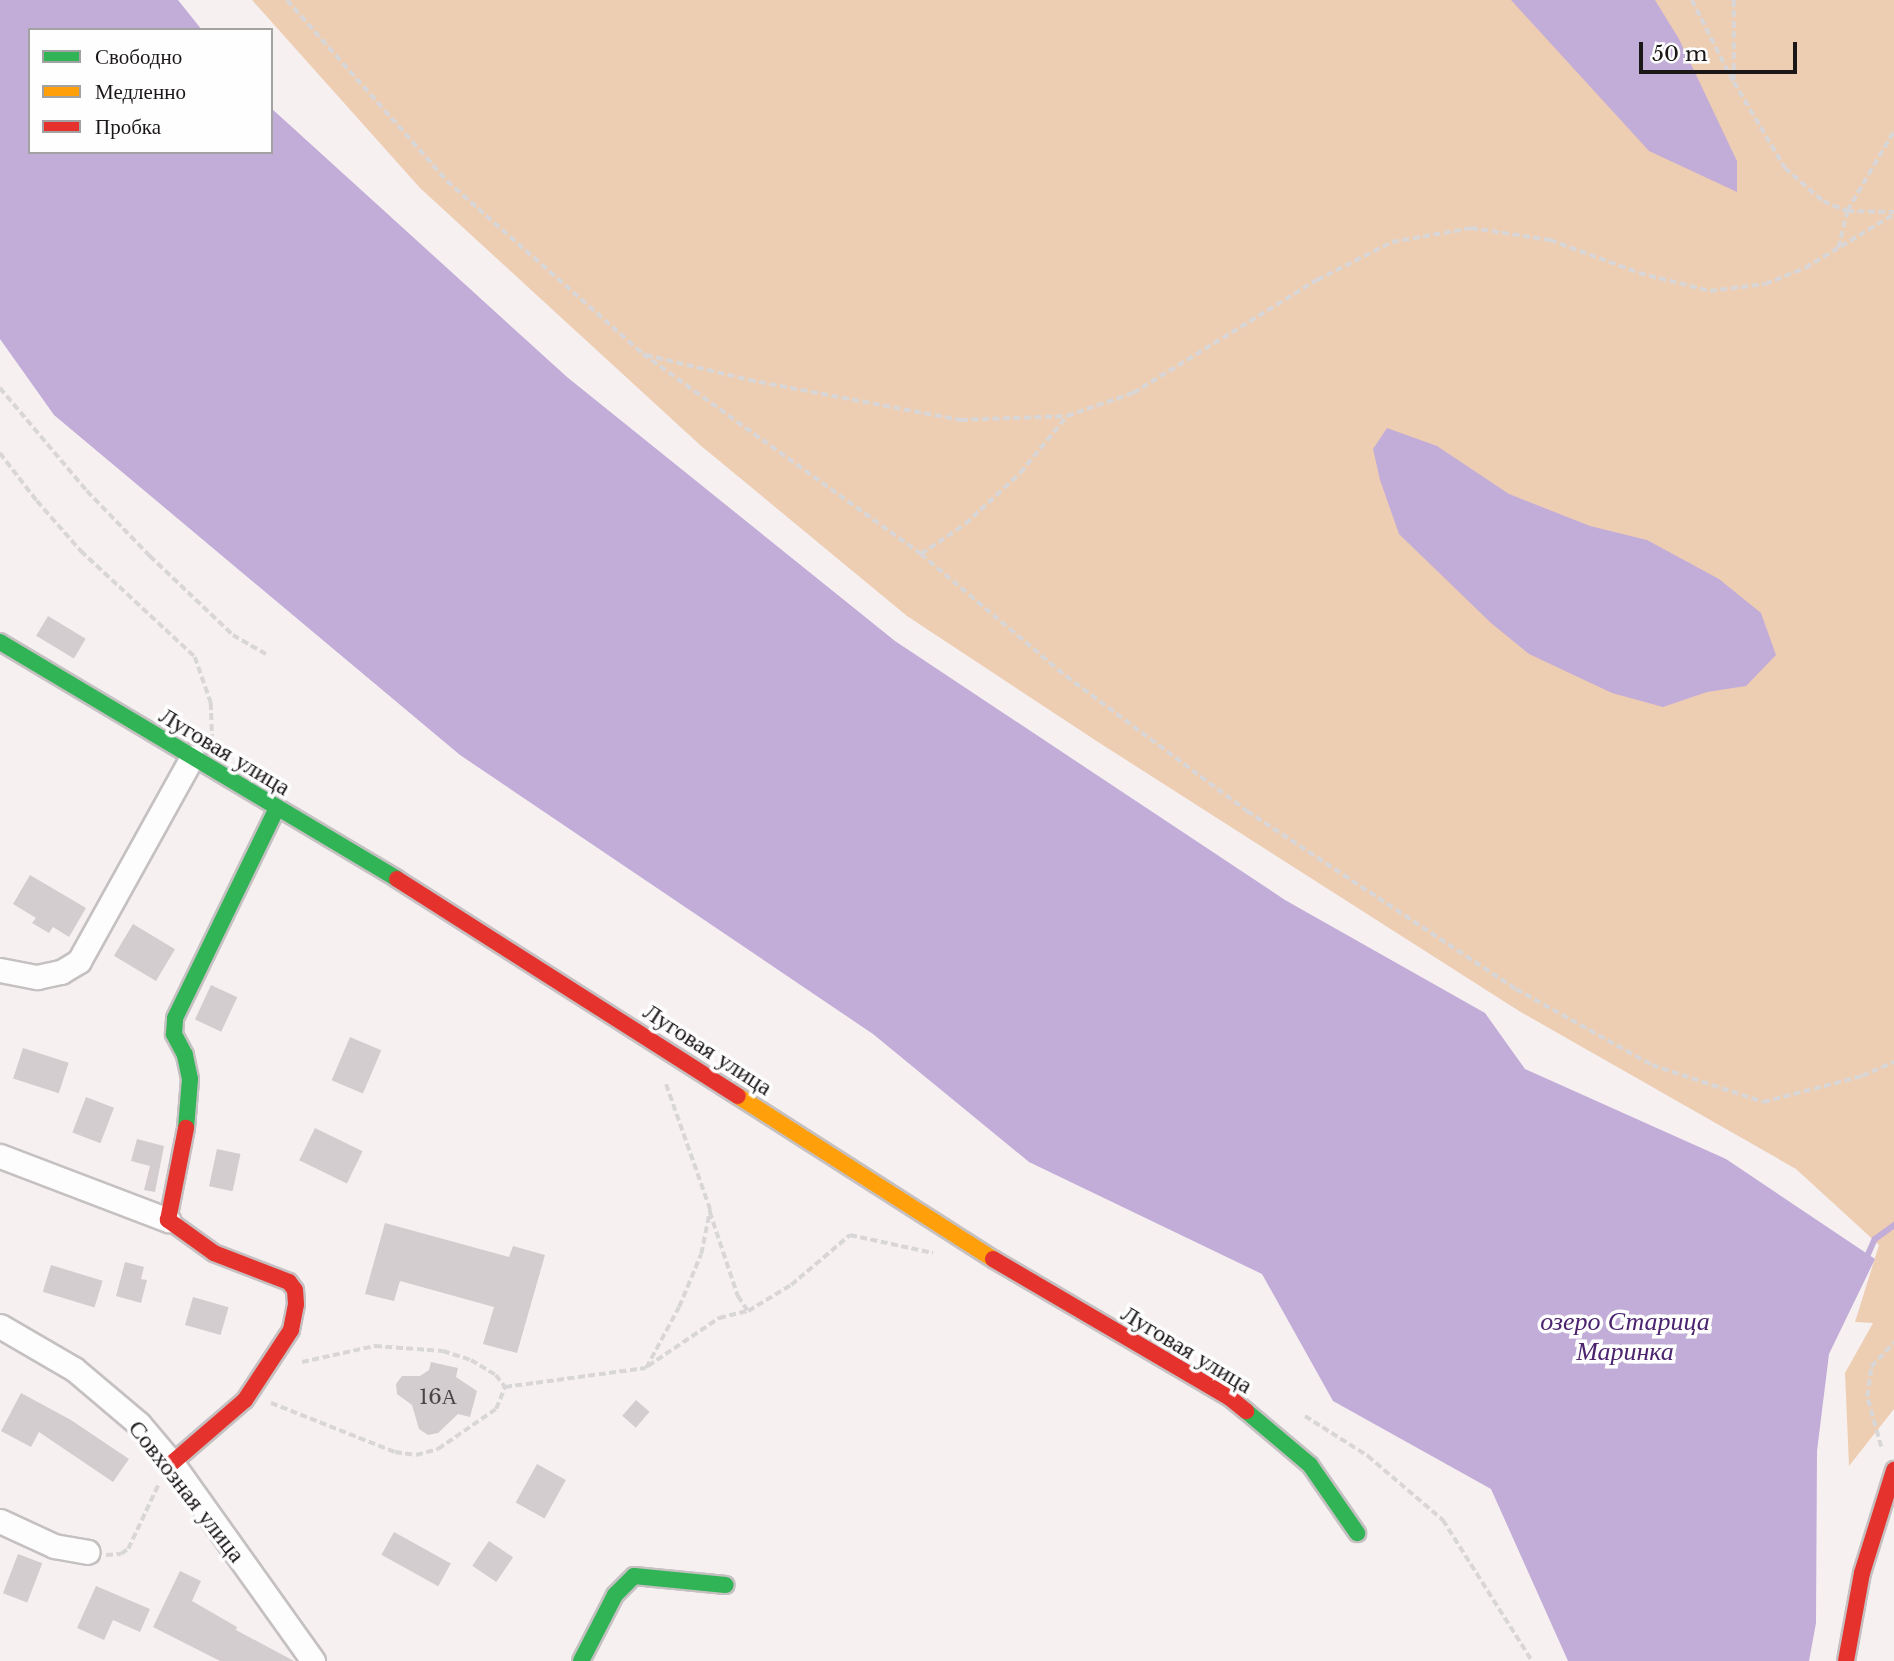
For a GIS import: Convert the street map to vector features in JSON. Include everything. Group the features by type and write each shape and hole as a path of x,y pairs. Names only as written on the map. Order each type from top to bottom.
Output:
{"street":[{"name":"Луговая улица","path":"0,642 276,810 440,905 1035,1286 1230,1398 1310,1465 1357,1533"},
{"path":"0,970 37,976 61,972 79,961 200,763"},
{"path":"168,1220 190,1106 190,1079 185,1055 174,1034 175,1018 276,810"},
{"path":"0,1156 168,1220 214,1252 289,1282 295,1290 291,1330 245,1400 172,1463"},
{"name":"Совхозная улица","path":"0,1326 74,1369 139,1424 172,1463 313,1661"},
{"path":"1846,1661 1862,1573 1892,1473"},
{"path":"0,1521 54,1546 87,1552"},
{"path":"581,1661 615,1595 634,1576 726,1585"}],"path":[{"path":"287,0 447,181 643,354 921,554 1066,676 1247,811 1516,989 1652,1065 1763,1102 1862,1076 1894,1062"},
{"path":"1692,0 1734,82 1785,168 1823,201 1847,211 1894,213"},
{"path":"1734,0 1734,82"},
{"path":"1838,249 1847,211 1894,131"},
{"path":"643,354 749,380 961,420 1067,416 1133,393 1317,280 1392,242 1471,228 1550,240 1639,273 1710,291 1765,284 1805,268 1894,213"},
{"path":"0,388 87,491 150,556 233,635 266,654"},
{"path":"921,554 965,524 1020,473 1067,416"},
{"path":"0,453 81,551 195,657 211,703 212,741 200,763"},
{"path":"663,1078 738,1296 748,1311"},
{"path":"646,1368 679,1307 701,1254 710,1210"},
{"path":"505,1387 646,1368 719,1318 748,1311 790,1285 850,1235 945,1257"},
{"path":"1892,1473 1867,1397 1871,1367 1894,1342"},
{"path":"297,1365 308,1358 374,1346 443,1351 471,1360 496,1375 505,1387"},
{"path":"245,1400 278,1404 395,1452 415,1455 438,1448 496,1409 505,1387"},
{"path":"1304,1416 1368,1456 1443,1520 1532,1661"},
{"path":"87,1552 114,1557 128,1549 172,1463"}],"shaded area":[{"path":"252,0 1894,0 1894,1409 1849,1466 1845,1373 1873,1323 1855,1322 1879,1245 1796,1169 1519,1011 1098,742 907,616 700,445 420,188"}],"water":[{"name":"озеро Старица Маринка","path":"0,0 178,0 200,28 28,28 28,154 273,154 273,110 567,377 895,641 1285,900 1485,1013 1525,1069 1726,1159 1875,1259 1829,1354 1817,1451 1816,1623 1809,1661 1568,1661 1491,1489 1333,1401 1262,1274 1029,1162 873,1034 460,755 54,415 0,339"},
{"path":"1511,0 1655,0 1679,39 1737,161 1737,192 1649,151"},
{"path":"1387,428 1437,446 1509,494 1590,526 1647,540 1719,579 1761,613 1776,655 1746,686 1707,692 1663,707 1612,693 1529,654 1491,623 1399,534 1380,480 1373,449"}],"building":[{"path":"48,616 86,639 74,658 36,636"},
{"path":"30,875 86,908 69,937 53,927 49,933 32,923 36,918 13,904"},
{"path":"133,924 175,949 156,981 114,956"},
{"path":"211,985 237,997 221,1032 195,1019"},
{"path":"350,1037 381,1050 363,1094 332,1080"},
{"path":"23,1048 69,1063 59,1093 13,1078"},
{"path":"86,1097 114,1108 100,1143 72,1132"},
{"path":"315,1128 363,1151 347,1184 299,1160"},
{"path":"137,1139 164,1146 155,1192 144,1190 150,1166 131,1161"},
{"path":"217,1149 240,1154 233,1191 209,1186"},
{"path":"385,1223 509,1257 513,1246 545,1255 517,1353 483,1344 494,1307 400,1281 394,1301 365,1294"},
{"path":"125,1262 144,1267 141,1279 147,1280 141,1303 116,1296"},
{"path":"51,1265 103,1281 94,1308 43,1292"},
{"path":"193,1297 229,1307 221,1335 185,1325"},
{"path":"431,1362 458,1368 456,1377 477,1391 470,1417 458,1414 438,1433 428,1435 419,1429 412,1405 397,1394 396,1384 402,1376 420,1376 429,1370"},
{"path":"21,1393 71,1420 129,1459 113,1482 39,1432 31,1447 1,1431"},
{"path":"636,1400 650,1412 636,1428 622,1416"},
{"path":"537,1464 566,1480 545,1518 516,1502"},
{"path":"394,1532 451,1564 438,1586 381,1555"},
{"path":"489,1541 513,1557 496,1582 472,1566"},
{"path":"18,1554 42,1563 27,1603 3,1593"},
{"path":"180,1571 201,1581 192,1601 237,1627 236,1630 294,1661 220,1661 153,1627"},
{"path":"96,1586 150,1609 140,1632 113,1620 104,1640 77,1628"}],"waterway":[{"path":"1865,1261 1875,1239 1894,1225"}],"traffic: fast":[{"path":"0,642 397,879"},
{"path":"186,1128 190,1079 185,1055 174,1034 175,1018 276,810"},
{"path":"1246,1411 1310,1465 1357,1533"},
{"path":"581,1661 615,1595 634,1576 726,1585"}],"traffic: slow":[{"path":"738,1096 993,1259"}],"traffic: jam":[{"path":"397,879 738,1096"},
{"path":"172,1463 245,1400 291,1330 296,1304 295,1290 289,1282 214,1253 168,1220 186,1128"},
{"path":"993,1259 1230,1398 1246,1411"},
{"path":"1846,1661 1862,1573 1894,1470"}]}
